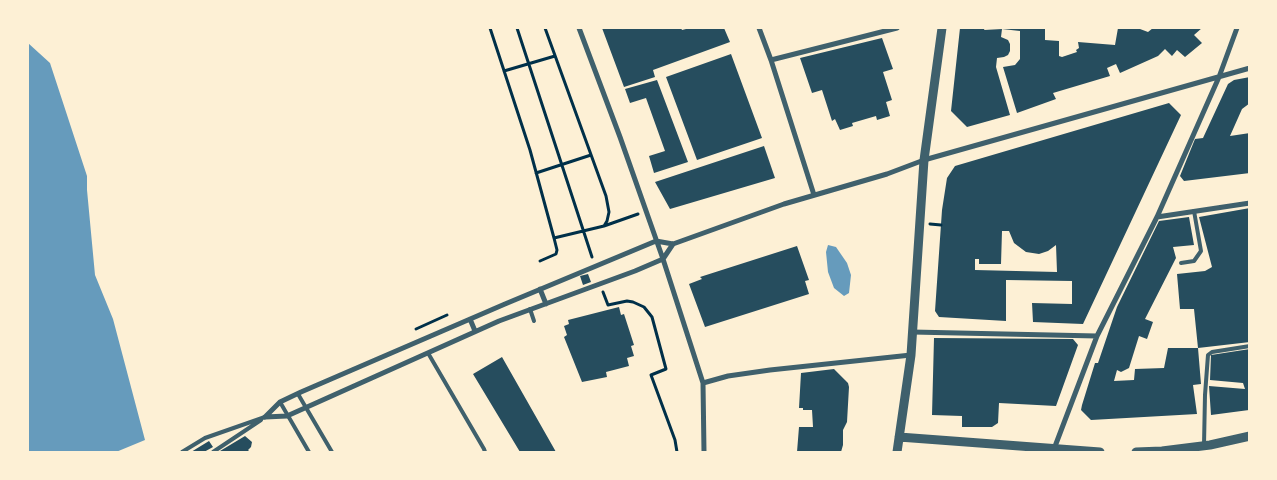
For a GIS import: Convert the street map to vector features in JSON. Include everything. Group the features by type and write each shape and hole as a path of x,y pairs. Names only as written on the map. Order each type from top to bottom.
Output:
{"street":[{"path":"579,28 663,259 703,382 704,452"},
{"path":"759,28 814,195"},
{"path":"771,60 897,28"},
{"path":"897,452 911,355 924,160 942,28"},
{"path":"1054,449 1097,336 1158,217 1219,76 1237,28"},
{"path":"264,417 280,402 470,319 656,241 673,244 814,195 887,174 924,160 1250,68"},
{"path":"1158,217 1250,203"},
{"path":"264,417 287,416 475,331 663,259 673,244"},
{"path":"540,290 546,304"},
{"path":"470,319 475,331"},
{"path":"912,332 1097,336"},
{"path":"703,382 770,370 911,355"},
{"path":"1136,452 1162,452 1250,436"},
{"path":"900,437 1100,452"}],"lane":[{"path":"1181,263 1194,261 1201,251 1194,211"},
{"path":"530,309 534,321"},
{"path":"1204,445 1208,355 1212,352 1250,346"},
{"path":"427,352 485,452"},
{"path":"298,394 332,452"},
{"path":"280,402 309,452"},
{"path":"182,452 204,438 264,417"},
{"path":"213,452 264,417"}],"path":[{"path":"490,28 536,173 557,250 556,254 540,261"},
{"path":"517,28 594,267"},
{"path":"545,28 608,204 609,212 604,226"},
{"path":"504,72 555,56"},
{"path":"536,173 591,155"},
{"path":"554,238 584,232 646,211"},
{"path":"600,284 608,305 627,301 633,302 644,307 652,317 666,369 651,375 678,452"}],"water":[{"path":"28,43 50,63 87,176 95,275 113,319 145,440 116,452 28,452"},
{"path":"828,245 836,247 847,263 851,275 849,293 844,296 834,288 828,272 826,252"}],"building":[{"path":"602,28 681,28 682,30 690,28 724,28 730,42 653,70 655,77 624,87"},
{"path":"960,28 1002,29 1001,37 1008,40 1010,51 1008,55 997,58 996,67 1010,115 967,127 951,111"},
{"path":"1002,28 1045,28 1045,40 1059,41 1059,56 1062,57 1077,52 1076,50 1079,48 1078,42 1115,45 1118,28 1140,29 1148,32 1153,28 1202,28 1194,35 1202,43 1185,57 1177,50 1172,56 1165,49 1158,56 1120,73 1116,64 1107,68 1110,76 1053,93 1056,99 1017,113 1003,67 1015,65 1020,59 1020,31"},
{"path":"882,38 893,69 883,72 892,100 886,102 890,116 877,120 876,116 852,123 853,126 840,130 835,119 832,121 822,90 812,93 800,58"},
{"path":"731,54 762,138 697,160 666,77"},
{"path":"1250,77 1250,103 1242,109 1230,136 1250,133 1250,173 1184,181 1180,176 1195,139 1203,138 1228,84 1234,80"},
{"path":"657,80 688,162 654,173 649,156 665,151 646,98 630,103 625,89"},
{"path":"1169,103 1181,115 1083,324 1033,322 1032,303 1072,304 1072,281 1006,280 1006,321 939,317 935,311 942,210 947,178 955,166","holes":["1002,231 1009,231 1014,243 1026,252 1039,254 1048,251 1056,245 1057,272 975,270 975,259 979,259 979,264 1001,264"]},
{"path":"764,146 775,178 670,209 655,182"},
{"path":"1250,208 1250,342 1198,348 1194,309 1180,309 1177,274 1205,271 1212,267 1199,217"},
{"path":"1189,217 1194,245 1173,247 1176,258 1145,319 1153,322 1147,339 1139,336 1129,368 1121,372 1117,370 1114,381 1134,380 1135,369 1164,368 1168,348 1198,348 1201,384 1193,385 1197,414 1091,420 1081,410 1082,405 1095,363 1098,363 1117,307 1159,221"},
{"path":"797,246 809,280 805,281 809,294 705,327 689,284 702,279 700,277"},
{"path":"588,274 591,282 583,285 580,276"},
{"path":"619,307 621,315 624,314 634,345 631,346 634,356 627,358 629,366 606,372 607,377 582,382 564,337 567,335 564,326 569,324 568,320"},
{"path":"934,338 1073,339 1078,345 1056,406 999,403 998,423 992,427 962,427 962,416 932,415"},
{"path":"1250,349 1249,410 1211,415 1209,386 1245,389 1243,383 1210,380 1211,355"},
{"path":"502,357 556,452 520,452 473,374"},
{"path":"834,369 848,383 849,387 847,422 843,430 841,452 797,452 799,427 813,427 812,410 799,408 801,373"},
{"path":"245,436 252,442 248,450 250,452 220,451"},
{"path":"209,441 213,447 204,452 191,452"}]}
